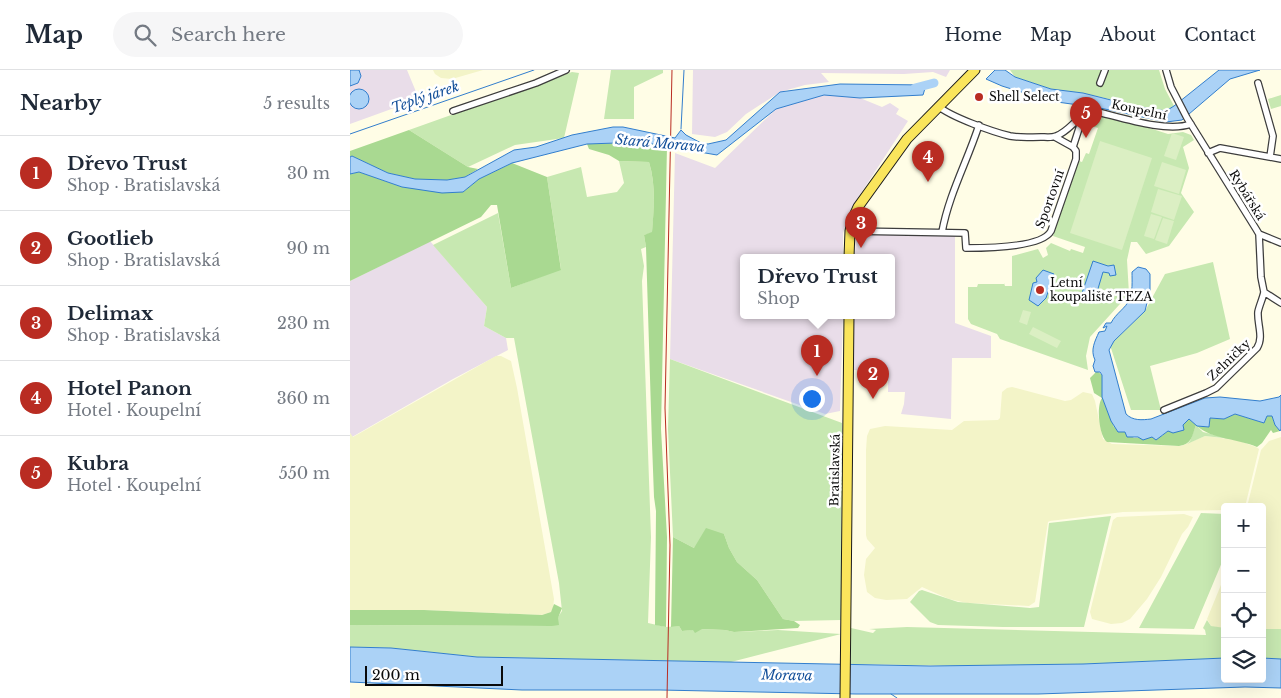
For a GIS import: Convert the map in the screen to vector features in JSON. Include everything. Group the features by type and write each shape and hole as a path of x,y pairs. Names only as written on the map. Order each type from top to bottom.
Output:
{"main road":[{"path":"849,254 850,231 854,215 864,198 907,139 975,70"},
{"name":"Bratislavská","path":"845,698 849,319"}],"street":[{"path":"453,111 536,83 566,70"},
{"path":"1100,83 1105,70"},
{"name":"Rybářská","path":"1166,70 1168,81 1190,124 1259,234 1261,277 1264,292"},
{"path":"1258,83 1273,136 1270,157"},
{"path":"938,106 979,125 1012,136 1055,137 1073,146 1084,114"},
{"name":"Koupelní","path":"1084,114 1094,111 1164,127 1180,127 1190,124"},
{"path":"1055,137 1067,130 1084,114"},
{"path":"850,231 942,232 952,193 969,155 979,125"},
{"name":"Sportovní","path":"942,232 965,233 966,248 1008,248 1042,238 1049,234 1076,159 1076,151 1073,146"},
{"path":"1208,153 1220,148 1281,159"},
{"path":"1259,234 1281,243"},
{"path":"1264,292 1281,303"},
{"name":"Zelničky","path":"1164,410 1216,388 1257,348 1260,343 1258,312 1264,292"}],"shaded area":[{"path":"350,70 407,70 419,99 350,124"},
{"path":"693,70 950,70 946,77 933,72 904,74 821,73 829,82 805,85 780,92 746,114 727,132 715,137 692,134"},
{"path":"824,95 860,98 882,107 890,103 899,109 896,114 908,121 850,210 843,233 843,254 740,254 740,319 843,319 840,411 825,414 670,359 675,153 715,168 776,109"},
{"path":"856,234 955,235 955,323 991,336 991,358 952,358 951,419 901,414 905,392 888,392 888,372 854,370 854,319 895,319 895,254 855,254"},
{"path":"430,241 487,307 484,326 506,338 508,350 352,437 350,433 350,281"}],"green space":[{"path":"433,70 483,70 452,79 441,78"},
{"path":"611,70 663,70 663,73 634,87 634,119 604,119"},
{"path":"1010,70 1159,70 1165,89 1174,106 1166,111 1083,93 1051,89 1015,77"},
{"path":"572,72 579,73 564,138 515,145 468,167 409,130"},
{"path":"1281,95 1281,106 1271,109 1268,99"},
{"path":"1093,115 1168,134 1183,132 1191,135 1194,140 1183,147 1189,168 1181,193 1194,212 1169,246 1146,254 1137,242 1131,242 1127,260 1129,294 1090,337 1086,356 1088,370 1000,339 997,334 971,324 968,319 968,287 977,287 978,284 1004,283 1005,286 1012,286 1012,256 1038,249 1043,258 1048,255 1046,248 1051,243 1070,251 1071,249 1083,253 1085,247 1053,236 1079,161 1082,162 1086,153 1089,154 1098,128 1086,124 1088,118"},
{"path":"409,130 468,167 478,169 465,177 447,180 415,179 388,173 352,156 350,157 350,151"},
{"path":"1172,133 1184,137 1176,160 1164,156"},
{"path":"1100,141 1152,158 1122,250 1070,233"},
{"path":"616,143 667,146 661,429 667,537 666,627 655,625 656,511 644,235 652,232 654,188 649,162 619,161 609,155 589,149 587,144"},
{"path":"619,161 649,162 654,188 652,233 644,235 646,247 641,249 644,266 642,281 651,537 648,623 666,627 679,626 682,631 701,629 734,632 778,630 841,634 731,662 477,657 391,648 350,647 350,625 552,626 562,611 559,583 514,338 506,338 484,326 487,307 433,245 498,213 511,288 561,269 547,177 581,167 587,197 617,192 624,183"},
{"path":"1162,162 1186,170 1179,194 1154,186"},
{"path":"512,163 547,177 561,270 511,288 497,205 491,205 481,217 350,281 350,174 359,172 402,187 463,192 479,179"},
{"path":"1158,189 1182,196 1174,220 1151,212"},
{"path":"1151,214 1162,217 1154,239 1144,236"},
{"path":"1163,218 1174,221 1167,244 1155,240"},
{"path":"1213,262 1230,339 1197,353 1150,366 1161,410 1131,410 1110,345 1145,311 1165,274"},
{"path":"1023,310 1031,312 1027,325 1019,322"},
{"path":"1033,327 1061,341 1057,348 1029,334"},
{"path":"496,356 501,356 511,361 517,388 554,599 551,612 542,615 424,610 350,610 350,433 353,437"},
{"path":"670,359 842,423 841,620 794,621 783,619 757,580 737,562 724,534 694,548 673,537 668,429"},
{"path":"1097,371 1102,375 1102,397 1114,427 1134,438 1162,436 1168,431 1183,425 1189,419 1196,425 1189,441 1179,446 1107,442 1102,434 1099,421 1099,407 1102,398 1094,393 1090,378"},
{"path":"1012,387 1065,401 1071,400 1083,392 1092,394 1103,439 1112,444 1181,446 1205,436 1237,440 1256,447 1259,449 1246,503 1221,503 1221,510 1123,512 1050,521 1048,522 1035,602 1029,606 967,603 949,599 922,587 907,599 886,600 875,598 867,592 864,575 866,559 875,548 866,535 866,450 867,436 870,429 885,426 952,430 964,421 998,420 1000,418 1002,392"},
{"path":"1235,414 1264,423 1267,416 1272,416 1275,425 1280,431 1273,433 1271,430 1257,447 1210,434 1197,426 1209,427 1210,418 1224,419"},
{"path":"1196,425 1203,432 1232,439 1205,436 1187,444"},
{"path":"1281,437 1281,629 1266,629 1266,503 1248,503 1261,450 1269,441"},
{"path":"1201,513 1221,514 1221,565 1194,629 1139,628"},
{"path":"1184,514 1193,517 1188,527 1182,534 1161,577 1147,599 1130,619 1122,623 1111,624 1092,619 1090,612 1113,520 1117,517"},
{"path":"1111,516 1084,627 938,625 930,622 910,602 922,590 958,602 1030,608 1039,607 1049,523"},
{"path":"706,528 724,534 737,562 757,580 783,619 794,621 800,625 798,628 734,632 702,629 695,633 693,630 682,631 679,626 671,627 673,537 694,548"},
{"path":"1221,585 1221,628 1211,626 1207,619"},
{"path":"554,604 562,608 558,618 559,625 552,626 350,625 350,610 424,610 542,615 551,612"},
{"path":"1207,620 1211,626 1221,627 1221,658 1083,664 970,666 850,664 851,628 873,633 876,630 869,629 907,627 1206,635 1203,628"},
{"path":"1266,629 1281,629 1281,659 1266,658"}],"water":[{"path":"350,70 359,70 361,76 358,83 350,86"},
{"path":"995,70 1005,70 1015,77 1051,89 1083,93 1139,107 1166,111 1219,70 1260,70 1230,79 1182,120 1166,122 1100,108 1050,101 986,79"},
{"path":"840,84 926,85 923,95 860,98 824,95 776,109 717,155 653,144 587,144 512,163 479,179 463,192 442,193 402,187 359,172 350,174 350,157 352,156 388,173 415,179 447,180 465,177 514,150 536,147 572,135 613,127 623,127 675,138 681,130 701,143 708,144 726,140 780,92"},
{"path":"359,89 366,92 369,99 366,106 359,109 352,106 349,99 352,92"},
{"path":"1093,261 1108,266 1114,265 1116,275 1110,276 1109,273 1103,272 1097,292 1105,295 1104,297 1096,294 1094,297 1082,293"},
{"path":"1138,267 1146,269 1150,274 1150,290 1145,311 1114,341 1109,350 1126,414 1135,419 1151,419 1205,398 1220,397 1260,401 1281,395 1280,431 1275,425 1272,416 1267,416 1264,423 1235,414 1224,419 1210,418 1209,427 1197,426 1189,419 1183,425 1184,430 1173,433 1168,431 1156,440 1152,437 1143,440 1138,437 1127,437 1125,432 1118,432 1111,421 1102,397 1102,375 1100,372 1095,372 1093,349 1099,332 1105,331 1107,326 1103,328 1106,323 1111,323 1128,303 1132,290 1132,272"},
{"name":"Letní koupaliště TEZA","path":"1043,270 1054,274 1046,298 1038,306 1029,300 1033,283 1037,282 1036,278"},
{"name":"Morava","path":"350,647 391,648 477,657 930,666 1083,664 1221,658 1221,683 1266,683 1266,658 1281,659 1281,688 1245,687 1038,694 856,694 660,690 522,690 350,682"}],"waterway":[{"name":"Teplý járek","path":"350,134 534,70"},
{"path":"681,129 684,70"},
{"name":"Stará Morava","path":"915,88 934,83"},
{"path":"891,694 897,698"}],"railway":[{"path":"667,698 670,545 665,408 672,70"}],"place":[{"name":"Shell Select","path":"979,97"},
{"name":"Kubra","path":"1086,138"},
{"name":"Hotel Panon","path":"928,182"},
{"name":"Delimax","path":"861,248"},
{"name":"Letní koupaliště TEZA","path":"1040,290"},
{"name":"Dřevo Trust","path":"817,376"},
{"name":"Gootlieb","path":"873,399"}]}
